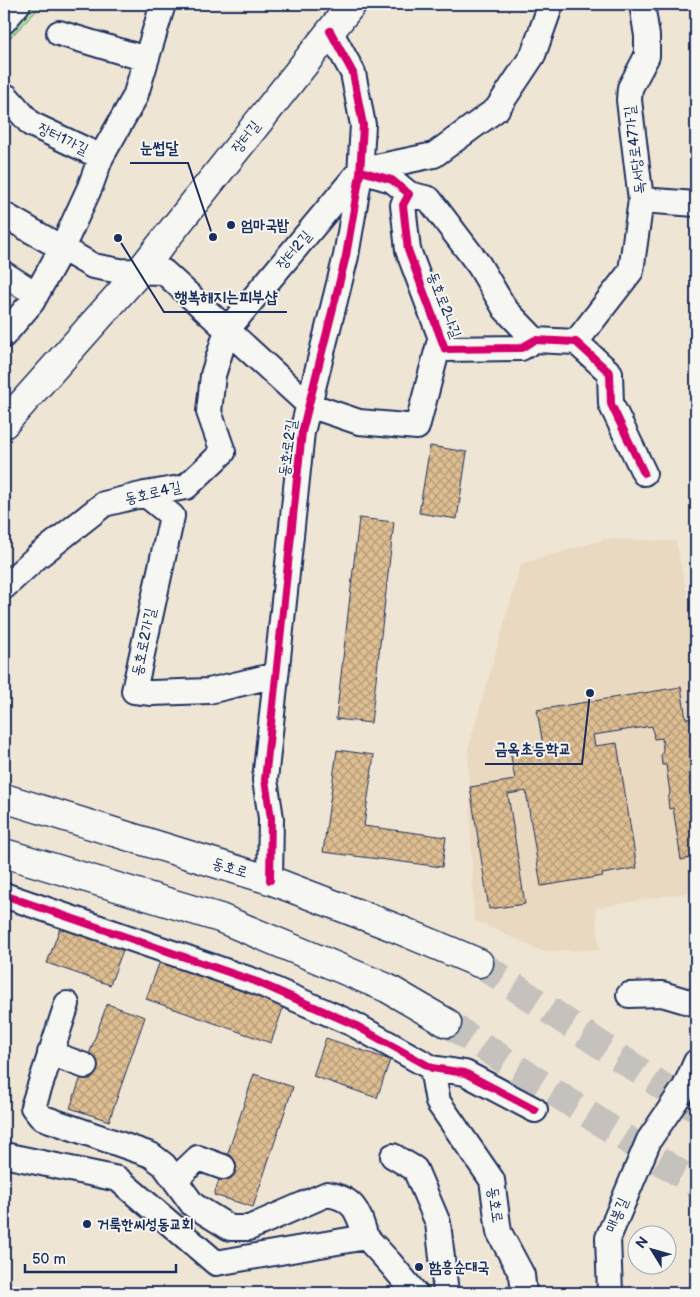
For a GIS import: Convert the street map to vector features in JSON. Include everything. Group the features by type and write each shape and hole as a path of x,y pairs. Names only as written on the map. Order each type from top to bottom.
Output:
{"main road":[{"name":"장터길","path":"4,424 140,272 352,4"},
{"name":"동호로","path":"4,798 270,880 479,963"},
{"path":"4,853 220,918 386,988 447,1023"}],"street":[{"path":"4,20 18,4"},
{"name":"장터1가길","path":"4,335 32,302 62,248 101,158 135,97 163,4"},
{"path":"361,171 434,156 497,109 533,55 551,4"},
{"name":"독서당로47가길","path":"576,342 631,271 641,200 629,100 630,88 646,56 647,36 642,4"},
{"name":"동호로2길","path":"270,880 272,818 265,780 302,432 346,256 361,171 363,125 354,74 330,31"},
{"path":"59,33 146,59"},
{"name":"장터1가길","path":"5,97 31,124 101,158"},
{"path":"361,171 392,180 409,194 429,198 474,257 505,310 535,340"},
{"name":"장터2길","path":"227,330 361,171"},
{"name":"동호로2나길","path":"409,194 403,205 408,250 445,349 521,348 535,340 576,342"},
{"path":"641,200 696,204"},
{"path":"4,215 93,266 120,271 164,272 309,405"},
{"path":"4,274 36,294"},
{"name":"동호로4길","path":"4,587 37,557 104,504 186,487 223,452 209,412 213,375 227,330"},
{"name":"동호로2나길","path":"309,405 359,422 417,427 440,336"},
{"path":"576,342 610,373 611,404 644,473"},
{"name":"동호로2가길","path":"145,494 172,516 134,691 152,693 209,691 276,676"},
{"path":"4,895 257,982 353,1024 432,1068 465,1073 535,1110"},
{"path":"629,995 662,994 696,1004"},
{"path":"67,1004 32,1106 41,1117 151,1155 164,1165 193,1205 230,1228 248,1228 327,1194 341,1196 356,1209 366,1237 390,1262 415,1293"},
{"path":"50,1053 85,1066"},
{"name":"매봉길","path":"610,1293 608,1238 649,1140 684,1087 696,1062"},
{"name":"동호로","path":"432,1068 438,1102 492,1180 499,1232 522,1275 524,1293"},
{"path":"4,1155 118,1179 216,1263 366,1237"},
{"path":"393,1156 415,1169 438,1223 446,1293"},
{"path":"175,1180 198,1158 223,1167"}],"shaded area":[{"path":"605,539 676,541 696,637 696,891 596,908 599,950 541,951 474,920 468,749 521,564"}],"green space":[{"path":"4,4 43,4 4,44"}],"building":[{"path":"430,446 467,452 457,519 419,513"},
{"path":"359,518 394,522 371,723 336,719"},
{"path":"681,687 686,719 693,718 696,736 696,857 681,860 673,808 669,809 668,799 670,793 666,765 662,765 662,738 654,739 652,726 593,735 595,746 617,743 637,868 602,874 603,876 541,886 526,791 508,794 525,904 489,909 470,787 515,780 510,750 543,745 537,710"},
{"path":"337,750 374,755 364,826 446,837 442,867 323,852"},
{"path":"61,925 124,947 110,985 47,963"},
{"path":"160,961 284,1005 271,1043 146,999"},
{"path":"107,1004 145,1017 109,1121 70,1108"},
{"path":"326,1038 390,1060 377,1098 313,1076"},
{"path":"254,1074 293,1087 253,1207 214,1195"}],"tunnel":[{"path":"479,963 696,1109"},
{"path":"447,1023 696,1184"}],"cycle path":[{"path":"270,880 271,818 265,780 302,432 346,256 360,174 363,125 353,73 330,31"},
{"path":"361,171 392,180 409,194 403,205 408,250 445,349 521,348 535,340 576,342 610,373 611,404 644,473"},
{"path":"4,895 257,982 353,1024 432,1068 465,1073 535,1110"}],"place":[{"name":"엄마국밥","path":"231,225"},
{"name":"눈썹달","path":"213,237"},
{"name":"행복해지는피부샵","path":"118,238"},
{"name":"금옥초등학교","path":"590,693"},
{"name":"거룩한씨성동교회","path":"87,1224"},
{"name":"함흥순대국","path":"419,1267"}]}
